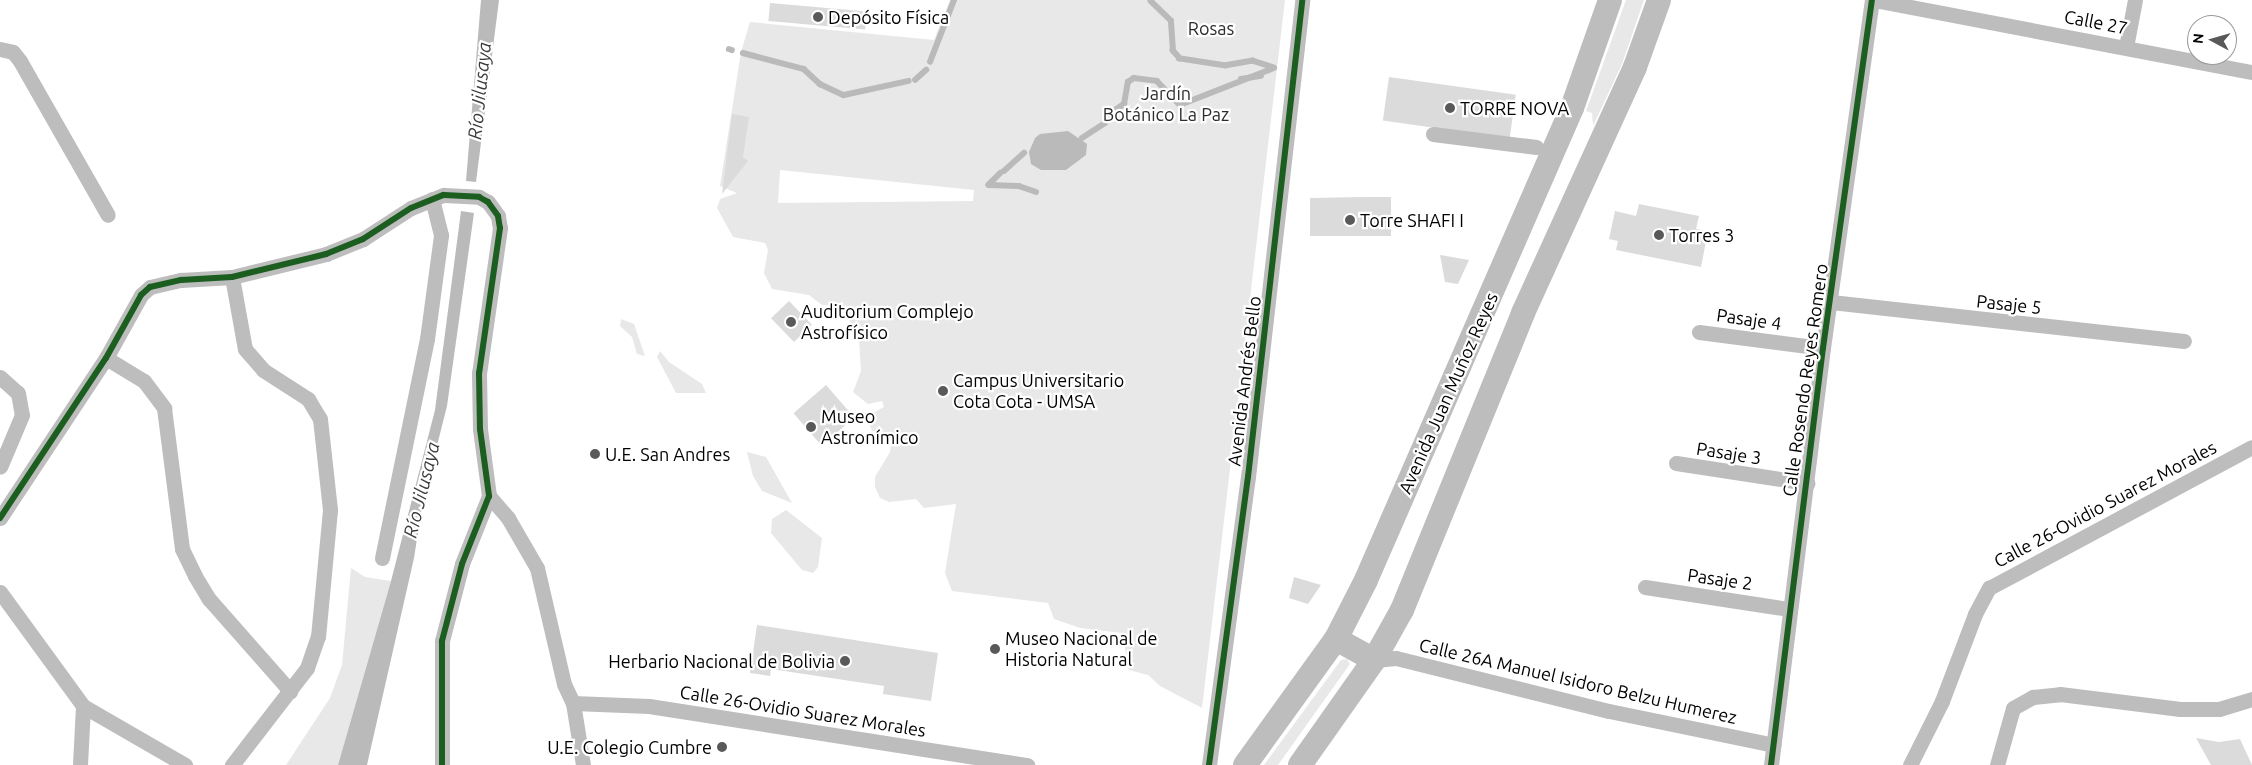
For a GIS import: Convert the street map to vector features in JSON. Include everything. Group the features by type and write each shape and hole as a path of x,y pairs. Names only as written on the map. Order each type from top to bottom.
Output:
{"main road":[{"name":"Avenida Juan Muñoz Reyes","path":"1246,765 1336,639 1460,369 1564,126 1610,0"},
{"name":"Avenida Juan Muñoz Reyes","path":"1300,765 1374,660 1402,610 1523,313 1635,67 1659,0"},
{"path":"1336,639 1374,660"}],"street":[{"name":"Avenida Andrés Bello","path":"1209,765 1248,477 1302,0"},
{"name":"Calle 27","path":"1873,0 2252,72"},
{"name":"Calle Rosendo Reyes Romero","path":"1771,765 1823,348 1873,0"},
{"path":"2126,47 2135,0"},
{"path":"0,49 13,52 20,61 108,215"},
{"path":"1433,134 1536,146"},
{"path":"0,518 106,358 123,322 150,287 181,280 232,277 351,245 432,199 456,194 479,197 494,209 500,228 479,373 480,429 489,496 462,564 442,641 442,765"},
{"path":"382,558 427,340 441,235 432,199"},
{"path":"232,277 244,349 263,370 308,400 323,430 330,510 318,636 307,668 232,765"},
{"name":"Pasaje 5","path":"1831,302 2184,341"},
{"name":"Pasaje 4","path":"1699,332 1823,348"},
{"path":"106,358 144,381 164,408 182,549 195,576 209,599 290,692"},
{"path":"0,377 18,393 22,415 0,467"},
{"name":"Calle 26-Ovidio Suarez Morales","path":"1910,765 1942,701 1974,614 1989,588 2252,447"},
{"name":"Pasaje 3","path":"1676,463 1807,483"},
{"path":"489,496 508,518 537,568 564,684 573,704 583,765"},
{"name":"Pasaje 2","path":"1645,586 1790,609"},
{"path":"0,592 83,706 185,765"},
{"name":"Calle 26A Manuel Isidoro Belzu Humerez","path":"1374,660 1396,658 1609,711 1774,745"},
{"path":"1996,765 2012,708 2033,697 2060,694 2180,709 2219,709 2252,699"},
{"name":"Calle 26-Ovidio Suarez Morales","path":"573,704 649,706 1027,765"},
{"path":"80,765 83,706"}],"green space":[{"path":"950,0 1285,0 1202,708 1160,686 1148,675 1129,670 1122,633 1080,628 1054,619 1048,603 952,591 945,573 956,504 924,508 916,499 889,502 880,498 875,487 875,477 890,452 891,442 888,435 872,431 869,423 873,413 884,407 882,401 868,404 853,392 861,371 859,339 847,315 839,306 822,305 809,295 772,289 764,273 768,250 765,243 733,237 717,208 720,199 737,193 720,186 741,52 750,22 934,40","holes":["780,170 974,190 973,201 778,203"]},
{"path":"1626,0 1644,0 1622,64 1593,126 1592,113 1586,111"},
{"path":"621,319 634,324 645,356 637,354 632,337 620,326"},
{"path":"660,351 669,362 702,384 706,393 676,393 657,357"},
{"path":"747,452 766,457 792,503 762,491 753,476"},
{"path":"786,510 822,538 818,567 813,573 802,570 771,533 772,519"},
{"path":"351,568 365,577 391,581 338,765 286,765 330,698 342,665"},
{"path":"1347,659 1350,664 1278,765 1264,765 1341,660"}],"water":[{"name":"Río Jilusaya","path":"481,0 499,0 476,182 466,181"},
{"path":"1068,131 1087,144 1086,155 1066,170 1041,170 1031,164 1029,152 1035,138 1040,134"},
{"name":"Río Jilusaya","path":"461,211 474,213 447,406 423,501 414,558 367,765 338,765 391,581 435,410"}],"building":[{"name":"Depósito Física","path":"770,3 867,11 865,29 768,21"},
{"name":"TORRE NOVA","path":"1389,77 1516,95 1510,138 1383,121"},
{"path":"732,114 749,117 743,157 748,161 722,194"},
{"name":"Torre SHAFI I","path":"1391,197 1391,236 1310,236 1310,198"},
{"name":"Torres 3","path":"1639,204 1699,216 1696,229 1708,231 1701,267 1616,250 1618,241 1609,239 1615,211 1636,216"},
{"path":"1440,255 1469,260 1458,284 1445,282"},
{"name":"Auditorium Complejo Astrofísico","path":"789,301 812,325 794,342 771,318"},
{"path":"826,385 854,417 822,446 794,413"},
{"path":"1294,577 1321,585 1308,604 1289,598"},
{"name":"Herbario Nacional de Bolivia","path":"757,625 938,653 931,701 883,694 884,686 771,669 770,676 750,673"},
{"path":"2196,738 2219,742 2240,739 2252,765 2211,765"}],"waterway":[{"path":"930,62 954,0"},
{"path":"1082,138 1105,123 1111,113 1124,104 1128,82 1134,78 1157,81 1180,105 1274,68 1253,61 1226,66 1180,59 1173,51 1171,21 1151,2"},
{"path":"743,53 804,69 820,84 844,95 908,81"},
{"path":"915,80 926,70"},
{"path":"1241,79 1261,76"},
{"path":"1004,171 1024,153"},
{"path":"1001,173 989,185 1019,186 1036,192"}],"cycle path":[{"path":"1209,765 1248,477 1302,0"},
{"path":"1771,765 1823,348 1872,0"},
{"path":"0,518 106,358 141,295 150,287 181,280 232,277 326,254 363,239 411,208 444,195 479,197 488,202 498,216 500,228 479,373 480,429 489,496 462,564 442,641 442,765"}],"place":[{"name":"Depósito Física","path":"818,17"},
{"name":"TORRE NOVA","path":"1450,108"},
{"name":"Torre SHAFI I","path":"1350,220"},
{"name":"Torres 3","path":"1659,235"},
{"name":"Auditorium Complejo Astrofísico","path":"791,322"},
{"name":"Campus Universitario Cota Cota - UMSA","path":"943,391"},
{"name":"Museo Astronímico","path":"811,427"},
{"name":"U.E. San Andres","path":"595,454"},
{"name":"Museo Nacional de Historia Natural","path":"995,649"},
{"name":"Herbario Nacional de Bolivia","path":"845,661"},
{"name":"U.E. Colegio Cumbre","path":"722,747"}],"park label":[{"name":"Rosas","path":"1211,28"},
{"name":"Jardín Botánico La Paz","path":"1166,104"}]}
